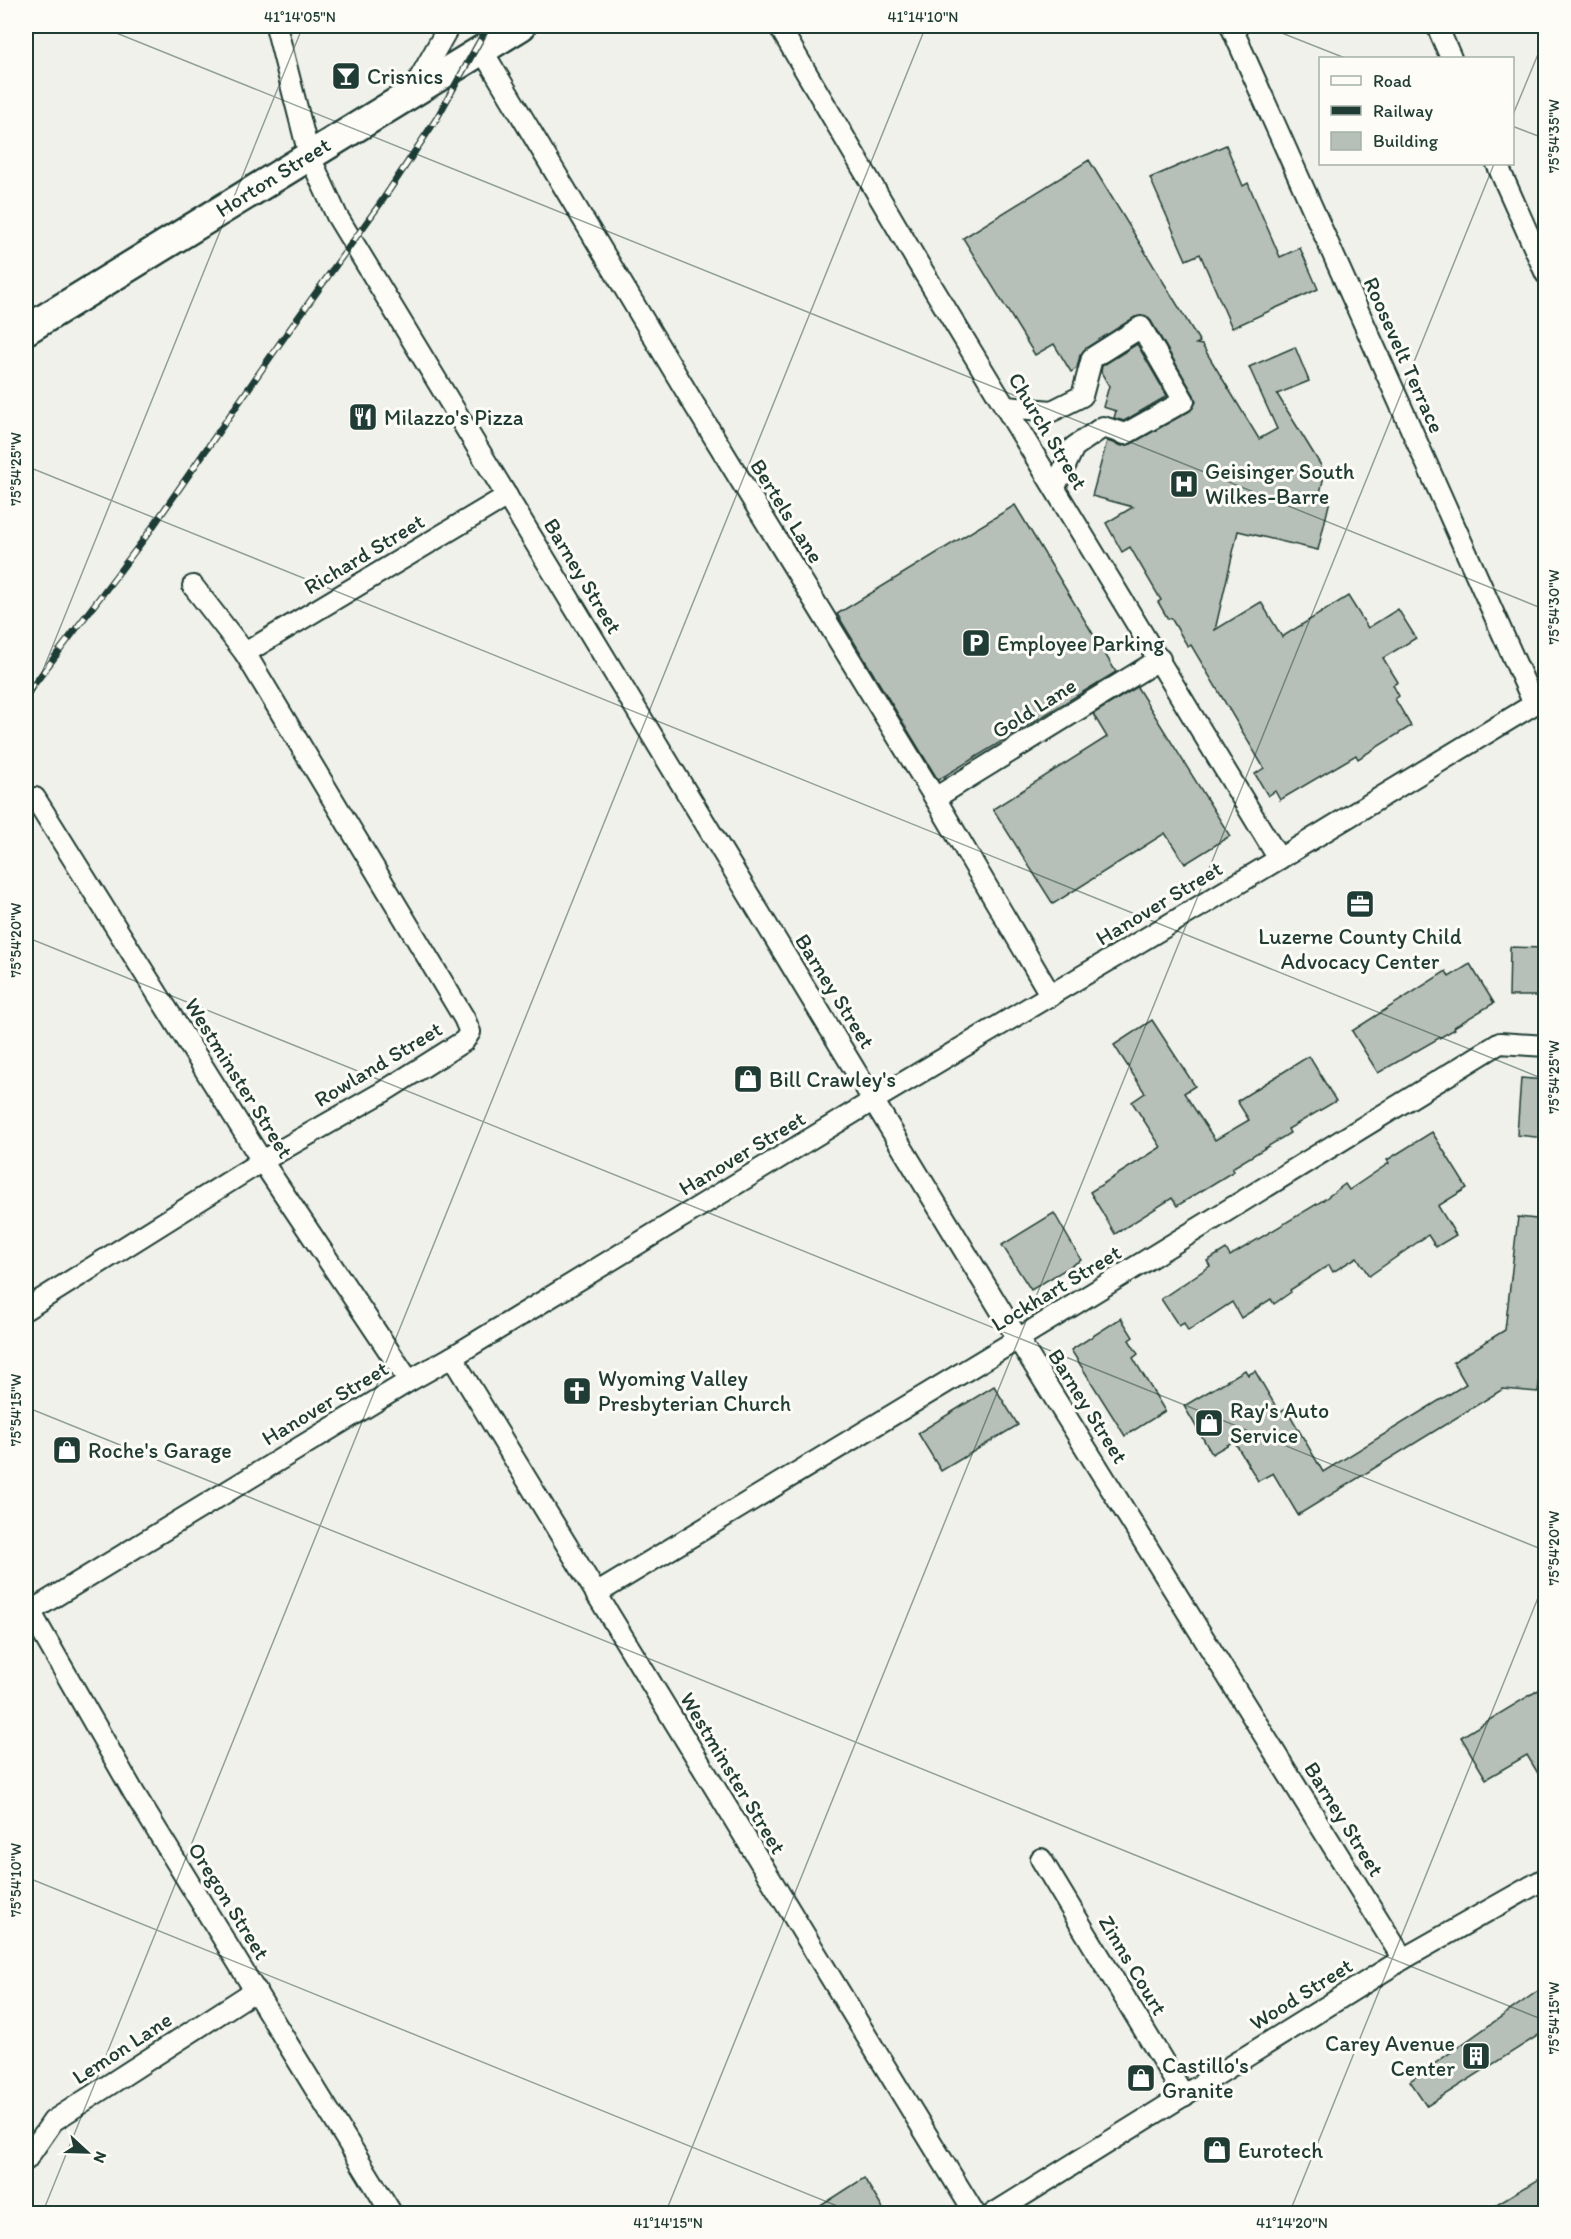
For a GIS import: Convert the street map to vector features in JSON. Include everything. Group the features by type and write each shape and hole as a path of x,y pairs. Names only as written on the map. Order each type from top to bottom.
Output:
{"main road":[{"name":"Horton Street","path":"26,330 521,26"}],"street":[{"name":"Barney Street","path":"276,26 309,155 342,225 1018,1339 1402,1959"},
{"path":"412,92 449,26"},
{"name":"Church Street","path":"779,26 918,263 1160,659 1279,859"},
{"name":"Roosevelt Terrace","path":"1231,26 1540,700"},
{"path":"1437,26 1451,57"},
{"name":"Bertels Lane","path":"482,50 692,402 935,798 1051,996"},
{"path":"1497,165 1545,274"},
{"path":"1006,407 1052,411 1082,396 1092,358 1141,327 1184,401 1125,434 1103,428 1084,440 1074,447 1055,487"},
{"name":"Richard Street","path":"245,653 507,496"},
{"path":"193,586 245,653"},
{"name":"Rowland Street","path":"26,1309 262,1161 383,1092 464,1041 470,1032 464,1018 245,653"},
{"name":"Gold Lane","path":"935,798 1160,659"},
{"name":"Hanover Street","path":"27,1610 452,1357 874,1100 1051,996 1540,700"},
{"name":"Westminster Street","path":"35,798 262,1161 409,1381"},
{"name":"Lockhart Street","path":"596,1594 1018,1339 1500,1043 1545,1046"},
{"name":"Westminster Street","path":"452,1357 975,2214"},
{"name":"Oregon Street","path":"27,1610 134,1792 392,2214"},
{"name":"Zinns Court","path":"1041,1859 1184,2096"},
{"name":"Wood Street","path":"993,2214 1402,1959 1545,1878"},
{"name":"Lemon Lane","path":"26,2160 53,2121 256,1990"}],"building":[{"path":"1226,145 1243,186 1248,183 1280,257 1300,248 1318,289 1232,328 1200,254 1186,260 1150,178"},
{"path":"1089,160 1200,342 1196,344 1202,345 1259,439 1277,429 1249,367 1295,347 1309,381 1277,394 1325,472 1320,493 1331,496 1318,550 1238,531 1215,630 1261,602 1282,637 1348,596 1368,628 1398,609 1416,638 1383,658 1398,682 1393,685 1399,696 1395,699 1411,726 1358,759 1356,755 1280,800 1275,791 1268,796 1255,774 1264,768 1191,645 1188,647 1171,618 1168,619 1158,602 1161,600 1130,547 1122,552 1106,523 1133,507 1092,496 1107,441 1122,446 1131,444 1190,411 1196,402 1194,395 1146,316 1135,317 1086,348 1080,355 1077,368 1071,372 1054,344 1035,355 963,238"},
{"path":"1137,344 1167,396 1124,421 1114,418 1116,411 1103,407 1109,386 1101,372 1102,366"},
{"name":"Employee Parking","path":"1015,505 1116,672 938,780 837,614"},
{"path":"1137,687 1230,836 1185,864 1165,833 1053,904 993,809 1107,737 1093,714"},
{"path":"1510,947 1545,948 1545,996 1509,996"},
{"path":"1470,964 1494,1003 1454,1027 1455,1029 1378,1073 1352,1031 1446,971 1449,977"},
{"path":"1152,1020 1195,1086 1184,1093 1215,1140 1249,1120 1237,1101 1309,1056 1336,1101 1288,1129 1290,1133 1232,1168 1234,1171 1177,1206 1172,1198 1115,1234 1090,1192 1161,1147 1132,1102 1145,1093 1114,1045"},
{"path":"1521,1078 1545,1080 1545,1138 1517,1135"},
{"path":"1432,1132 1467,1188 1438,1206 1456,1235 1436,1247 1428,1235 1369,1276 1357,1257 1333,1272 1329,1265 1290,1290 1291,1292 1274,1304 1271,1299 1241,1318 1232,1302 1188,1331 1184,1323 1179,1326 1161,1299 1210,1266 1207,1261 1226,1249 1230,1256 1322,1201 1345,1184 1349,1190 1389,1163 1387,1160"},
{"path":"1054,1213 1081,1260 1031,1290 1002,1245"},
{"path":"1518,1217 1545,1220 1545,1362 1542,1362 1538,1392 1503,1389 1298,1515 1273,1473 1258,1481 1234,1441 1212,1454 1184,1406 1245,1370 1248,1375 1255,1371 1279,1412 1286,1408 1323,1472 1466,1384 1453,1362 1505,1330"},
{"path":"1121,1318 1133,1337 1129,1340 1138,1354 1133,1358 1165,1411 1125,1436 1071,1350"},
{"path":"994,1386 1018,1425 941,1471 918,1433"},
{"path":"1545,1686 1545,1785 1527,1755 1486,1779 1461,1737"},
{"name":"Carey Avenue Center","path":"1545,1986 1545,2031 1427,2106 1410,2081"},
{"path":"1545,2175 1545,2214 1480,2214"},
{"path":"864,2178 886,2214 808,2214"}],"railway":[{"path":"26,695 147,535 382,201 437,118 488,26"}],"place":[{"name":"Crisnics","path":"346,76"},
{"name":"Milazzo's Pizza","path":"363,417"},
{"name":"Geisinger South Wilkes-Barre","path":"1184,484"},
{"name":"Employee Parking","path":"976,643"},
{"name":"Luzerne County Child Advocacy Center","path":"1360,904"},
{"name":"Bill Crawley's","path":"748,1079"},
{"name":"Wyoming Valley Presbyterian Church","path":"577,1391"},
{"name":"Ray's Auto Service","path":"1209,1423"},
{"name":"Roche's Garage","path":"67,1450"},
{"name":"Carey Avenue Center","path":"1476,2056"},
{"name":"Castillo's Granite","path":"1141,2078"},
{"name":"Eurotech","path":"1217,2150"}]}
